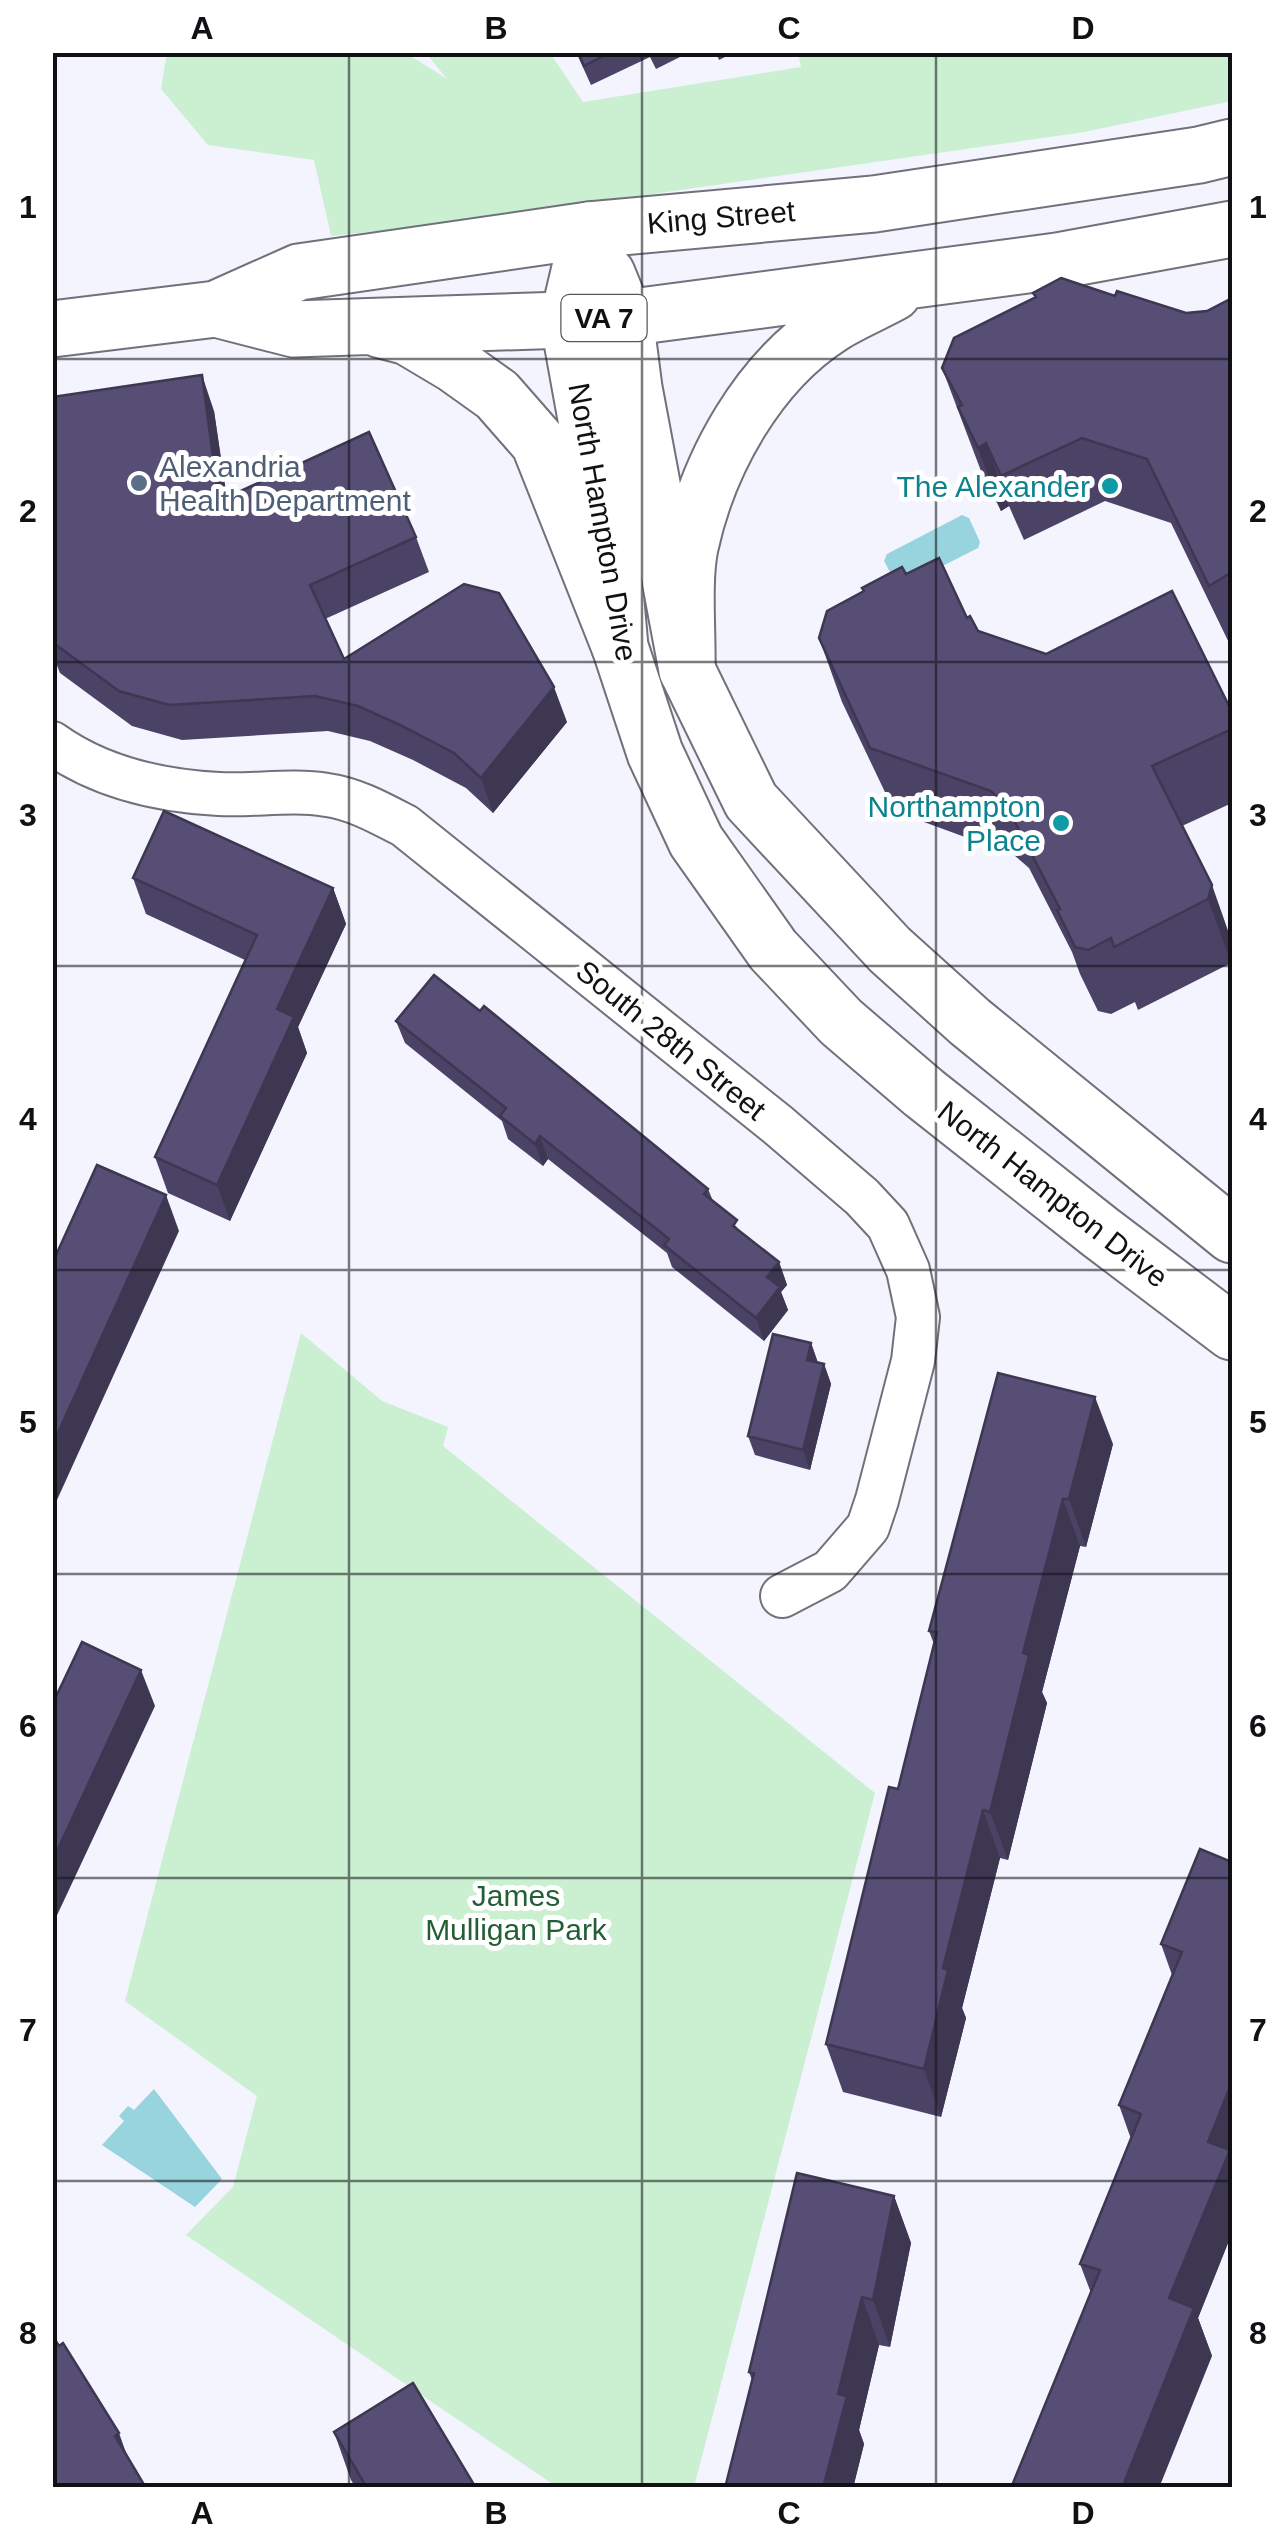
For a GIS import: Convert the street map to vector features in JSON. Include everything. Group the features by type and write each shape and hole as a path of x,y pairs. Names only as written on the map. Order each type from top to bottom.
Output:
{"main road":[{"name":"King Street","path":"52,330 216,309 299,272 589,230 874,204 1232,147"},
{"name":"King Street","path":"216,309 294,329 626,318 1057,262 1232,229"},
{"name":"North Hampton Drive","path":"589,230 626,318 634,388 687,670 752,801 890,950 1082,1115 1232,1235"},
{"name":"North Hampton Drive","path":"589,230 568,319 612,568 620,647 654,753 696,841 773,950 840,1022 924,1093 1232,1332"},
{"path":"687,670 689,550 713,472 744,418 776,373 830,326 924,278"},
{"path":"364,326 408,338 455,365 497,395 539,443 620,647"}],"street":[{"name":"South 28th Street","path":"52,743 80,763 147,786 221,794 326,794 362,805 405,826 778,1125 862,1197 888,1225 908,1270 918,1317 913,1362 882,1484 868,1527 830,1571 782,1596"}],"green space":[{"path":"167,52 406,53 447,79 426,53 550,53 583,102 801,67 798,53 1232,53 1232,101 1084,132 451,223 331,236 314,160 208,145 161,89"},
{"name":"James Mulligan Park","path":"301,1333 382,1401 448,1427 443,1446 875,1793 694,2487 557,2487 186,2235 233,2187 257,2096 125,2001"}],"water":[{"path":"962,515 969,518 980,542 978,548 903,586 896,583 884,561 887,554"},
{"path":"154,2089 222,2179 195,2207 102,2145 124,2121 119,2116 128,2106 134,2110"}],"building":[{"path":"578,52 611,52 584,66"},
{"name":"The Alexander","path":"1061,278 1186,313 1207,311 1232,298 1232,572 1209,586 1147,459 1082,438 1001,476 986,443 978,448 958,407 962,405 942,368 954,338 1036,297 1033,293"},
{"path":"202,375 219,501 369,432 416,537 310,585 344,659 464,584 499,593 554,687 481,778 454,753 358,706 315,696 169,705 119,691 52,642 52,397"},
{"name":"Northampton Place","path":"939,558 967,618 970,616 978,631 1046,654 1172,591 1232,712 1232,729 1152,766 1212,885 1208,899 1114,947 1111,938 1088,950 1075,947 1057,910 1060,909 1006,805 991,791 870,748 819,638 827,611 902,567 906,574"},
{"path":"164,811 333,888 277,1009 294,1017 217,1185 155,1157 257,935 133,878"},
{"path":"434,975 480,1011 484,1006 708,1189 704,1194 737,1220 733,1226 779,1262 767,1277 780,1287 756,1318 664,1245 669,1239 540,1136 535,1144 500,1116 506,1108 396,1021"},
{"path":"97,1165 166,1195 52,1446 52,1264"},
{"path":"773,1334 811,1343 807,1360 824,1364 803,1450 748,1436"},
{"path":"998,1373 1095,1397 1069,1499 1063,1499 1023,1653 1029,1655 990,1812 983,1810 943,1968 948,1970 924,2069 826,2044 889,1787 898,1789 937,1632 929,1631"},
{"path":"82,1642 141,1670 52,1862 52,1705"},
{"path":"1200,1849 1232,1862 1232,2082 1208,2142 1230,2150 1169,2298 1194,2308 1122,2488 1011,2488 1100,2270 1080,2264 1141,2114 1119,2105 1182,1952 1161,1944"},
{"path":"797,2173 894,2196 873,2300 862,2297 838,2394 847,2396 823,2488 725,2488 754,2373 749,2372"},
{"path":"52,2335 59,2346 63,2343 119,2433 115,2436 146,2488 52,2488"},
{"path":"413,2383 476,2488 367,2488 334,2432"}],"place":[{"name":"Alexandria Health Department","path":"139,483"},
{"name":"The Alexander","path":"1110,486"},
{"name":"Northampton Place","path":"1061,823"}]}
